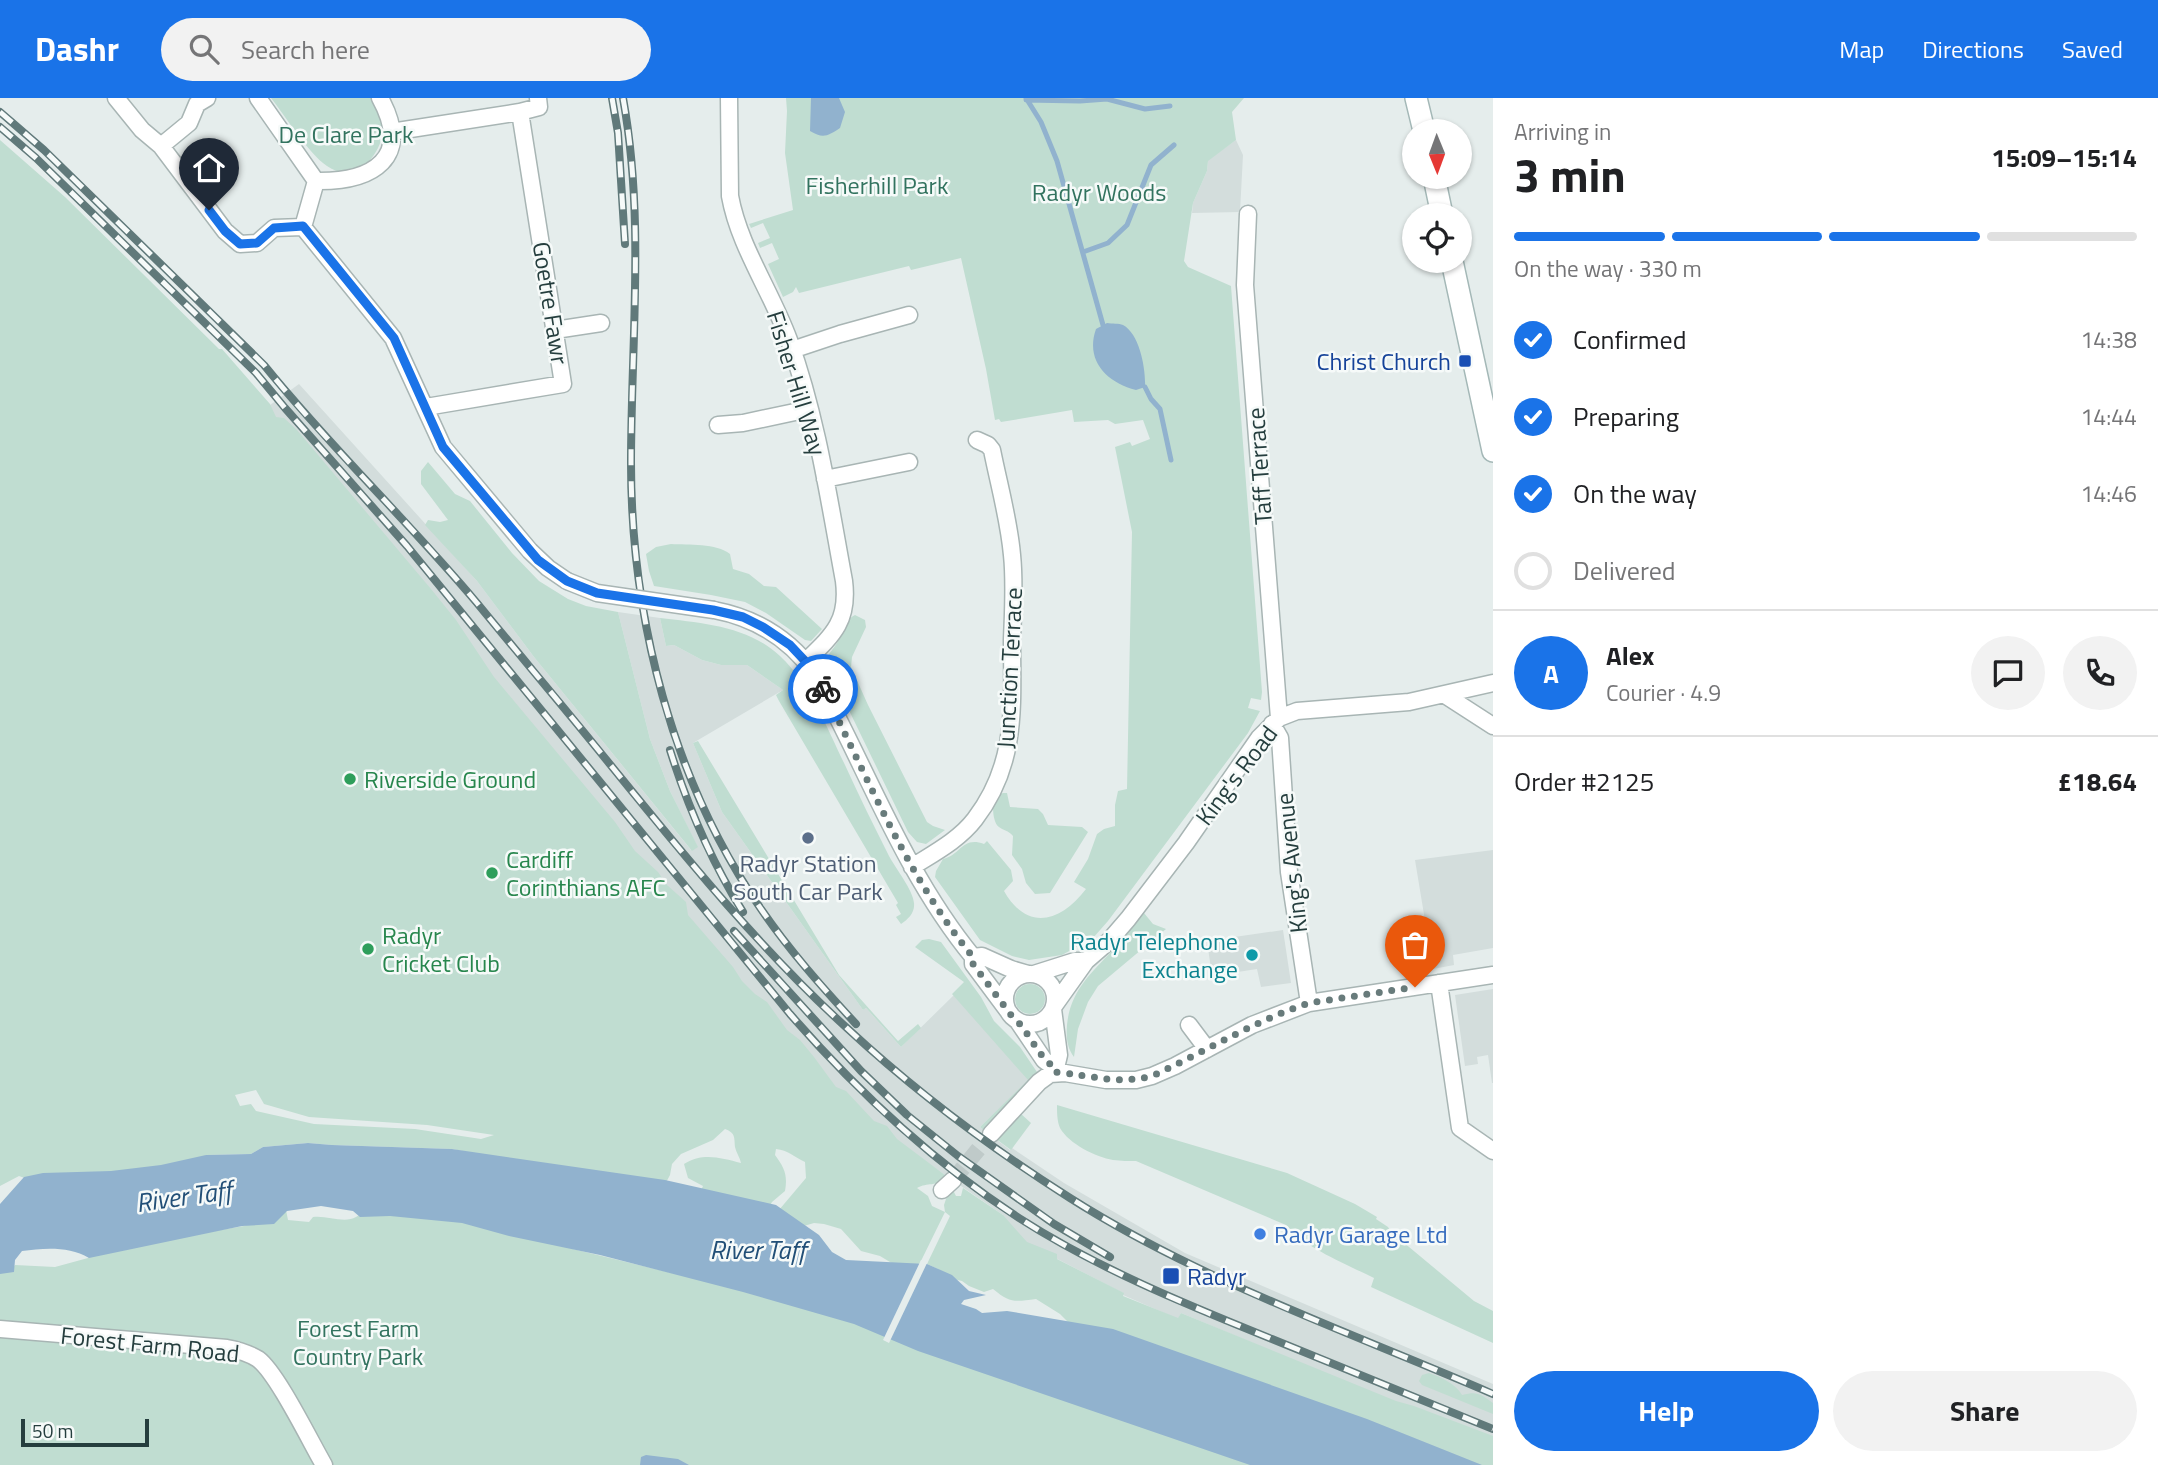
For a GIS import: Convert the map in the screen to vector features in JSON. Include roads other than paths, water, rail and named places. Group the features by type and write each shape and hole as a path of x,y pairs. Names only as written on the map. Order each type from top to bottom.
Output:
{"main road":[{"path":"1416,98 1421,119"},
{"path":"1455,273 1491,437"}],"street":[{"path":"116,98 142,130 161,146 225,231 240,244 257,243 274,228 303,226"},
{"path":"161,146 189,123 197,104 206,98"},
{"path":"258,98 316,181"},
{"path":"316,181 354,179 371,171 384,159 392,146 387,112 380,98"},
{"path":"391,132 520,112 540,107 538,98"},
{"name":"Fisher Hill Way","path":"729,98 732,207 792,350 825,480 844,581 845,600 841,621 806,662"},
{"name":"Goetre Fawr","path":"426,407 564,384 520,112"},
{"path":"303,226 316,181"},
{"name":"Taff Terrace","path":"1248,214 1245,285 1275,721"},
{"path":"303,226 394,338 438,439 538,560 567,581 597,593 743,617 790,645 806,662 823,688 912,867 939,912 973,957 973,964 1014,1017 1025,1023 1040,1022 1054,1008"},
{"path":"792,350 909,315"},
{"path":"555,330 601,323"},
{"path":"718,425 743,424 809,409"},
{"name":"Junction Terrace","path":"912,867 939,850 973,821 997,780 1009,742 1012,554 992,450 977,440"},
{"path":"825,480 909,462"},
{"name":"King's Road","path":"1054,1008 1086,961 1109,941 1128,919 1186,843 1259,738 1275,721 1297,710 1409,702 1493,683"},
{"path":"1445,695 1493,726"},
{"name":"King's Avenue","path":"1275,721 1280,738 1289,872 1309,1003"},
{"path":"973,957 982,956 1010,969 1047,980 1055,994 1059,1055 1055,1070 1039,1082 990,1134"},
{"name":"King's Road","path":"1031,974 1075,961 1086,961"},
{"path":"1031,974 1015,979 1006,991 1007,1007 1044,1060 1055,1070 1107,1080 1136,1080 1152,1076 1252,1025 1309,1003 1493,975"},
{"path":"1438,983 1460,1128 1493,1150"},
{"path":"1189,1025 1207,1049"},
{"name":"Forest Farm Road","path":"0,1329 227,1348 244,1352 258,1360 272,1375 324,1465"}],"water":[{"path":"811,98 839,98 845,112 840,128 825,136 810,131"},
{"path":"1107,323 1123,325 1134,336 1143,362 1145,387 1136,390 1125,386 1107,375 1096,360 1093,340 1096,329"},
{"name":"River Taff","path":"308,1143 452,1149 665,1180 776,1205 819,1235 832,1252 846,1260 927,1264 952,1275 969,1291 986,1295 964,1300 961,1304 982,1313 1007,1311 1113,1329 1367,1419 1482,1465 1250,1465 918,1351 854,1324 600,1255 462,1223 390,1216 360,1217 353,1211 321,1206 287,1211 274,1224 242,1226 89,1258 65,1250 22,1251 15,1260 14,1272 0,1274 0,1204 24,1177 43,1173 111,1171 161,1165 206,1155 251,1154 263,1147"},
{"path":"646,1455 678,1459 689,1465 640,1465 641,1457"}],"waterway":[{"path":"1026,98 1041,122 1057,161 1103,325"},
{"path":"1026,100 1107,99 1145,109 1170,106"},
{"path":"1083,252 1108,243 1127,225 1151,165 1174,145"},
{"path":"1145,387 1160,409 1171,460"}],"tunnel":[{"path":"953,1180 991,1134"}],"railway":[{"path":"612,98 618,133 625,244"},
{"path":"623,98 634,189 631,463 633,521 639,580 663,696 681,753 703,807 730,859 783,939 856,1024"},
{"path":"0,112 44,150 264,365 477,603 726,903 785,968 874,1052 927,1097 983,1139 1120,1228 1277,1304 1493,1394"},
{"path":"0,127 36,158 256,373 407,546 790,1014 842,1071 897,1124 987,1196 1079,1253 1207,1312 1493,1429"},
{"path":"670,750 701,833 743,912"},
{"path":"734,931 861,1071 907,1115 958,1156 1054,1224 1110,1257"}],"place":[{"name":"Christ Church","path":"1465,361"},
{"name":"Riverside Ground","path":"350,779"},
{"name":"Radyr Station South Car Park","path":"808,838"},
{"name":"Cardiff Corinthians AFC","path":"492,873"},
{"name":"Radyr Cricket Club","path":"368,949"},
{"name":"Radyr Telephone Exchange","path":"1252,955"},
{"name":"Radyr Garage Ltd","path":"1260,1234"},
{"name":"Radyr","path":"1171,1276"}],"park label":[{"name":"De Clare Park","path":"346,134"},
{"name":"Fisherhill Park","path":"877,185"},
{"name":"Radyr Woods","path":"1099,192"},
{"name":"Forest Farm Country Park","path":"358,1342"}]}
